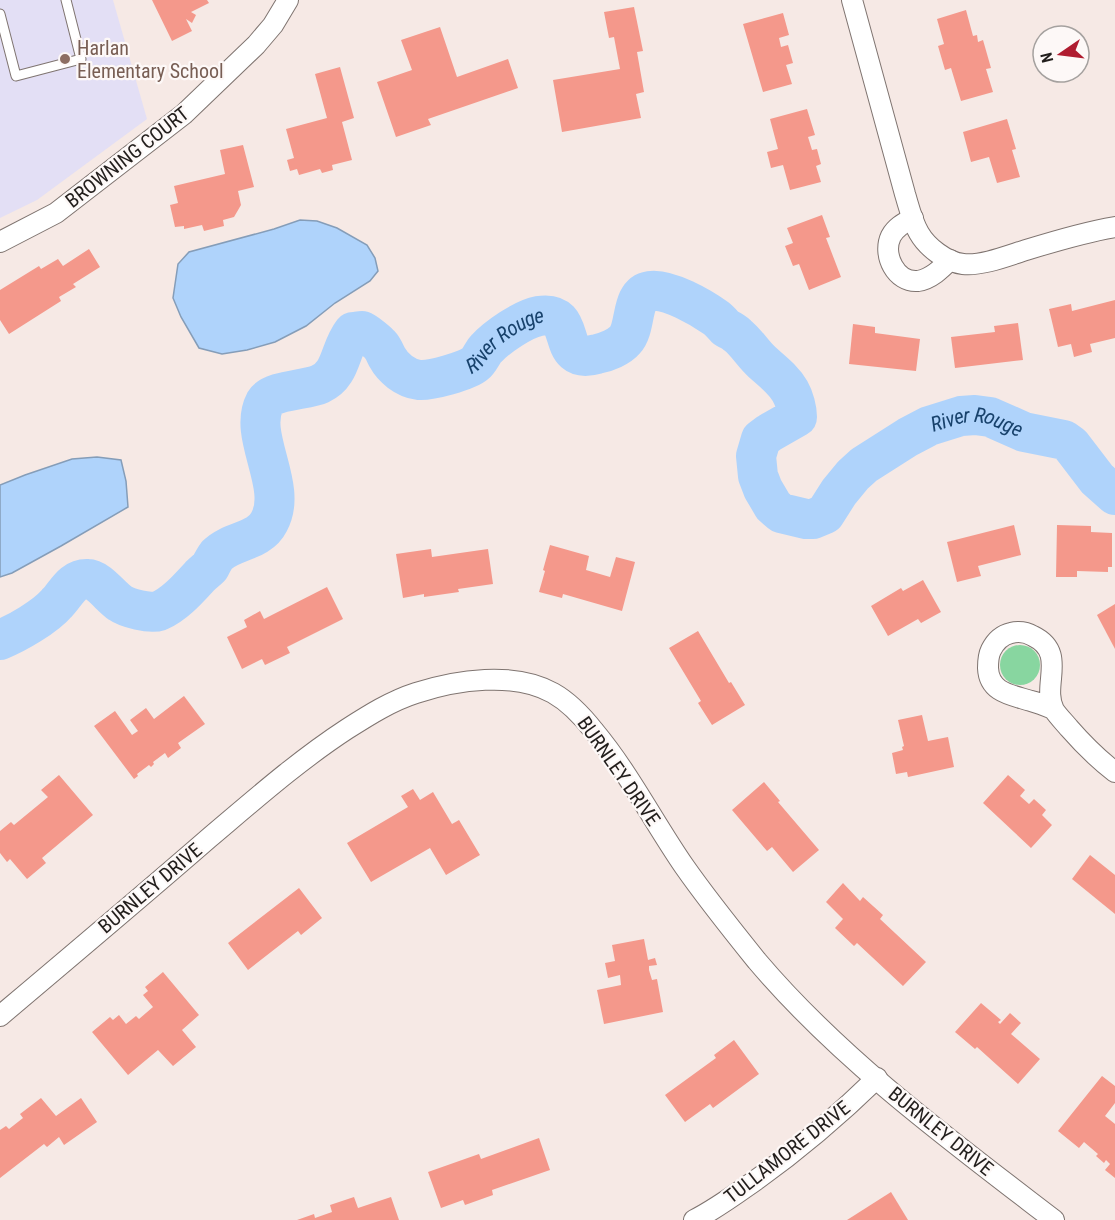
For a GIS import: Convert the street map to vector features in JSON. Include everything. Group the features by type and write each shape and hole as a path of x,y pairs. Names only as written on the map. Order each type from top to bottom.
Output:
{"street":[{"name":"BROWNING COURT","path":"0,242 56,213 184,114 256,45 273,25 288,0"},
{"path":"852,0 905,194 920,234 935,251 950,260 964,264 988,262 1059,240 1115,227"},
{"path":"913,218 899,226 891,235 888,247 893,268 903,277 917,281 929,278 950,260"},
{"name":"BURNLEY DRIVE","path":"0,1016 242,810 305,759 372,713 414,693 462,682 499,679 526,683 554,693 580,714 637,790 683,865 723,919 813,1022 933,1126 1054,1220"},
{"path":"1053,709 1084,745 1115,772"},
{"name":"TULLAMORE DRIVE","path":"694,1220 712,1211 782,1161 847,1107 876,1078"}],"lane":[{"path":"0,14 16,76 81,59 66,0"}],"shaded area":[{"name":"Harlan Elementary School","path":"0,0 113,0 147,119 37,200 0,218"}],"green space":[{"path":"1020,645 1028,646 1034,651 1039,657 1039,673 1034,679 1028,684 1020,685 1012,684 1006,679 1001,673 1000,665 1001,657 1006,651 1012,646"}],"water":[{"path":"300,220 317,221 337,228 367,245 375,258 378,271 370,281 335,303 306,326 275,342 222,354 199,348 173,298 178,264 189,252"},
{"path":"97,457 121,460 126,481 128,507 12,573 0,577 0,485 72,459"}],"building":[{"path":"152,0 207,0 209,3 191,12 196,15 192,23 186,19 192,31 172,41"},
{"path":"634,7 643,51 637,52 644,92 636,94 641,118 562,132 553,80 620,69 614,37 609,38 604,12"},
{"path":"966,10 973,36 977,35 978,42 983,40 991,68 986,69 993,92 961,101 951,68 945,70 938,46 944,44 937,19"},
{"path":"783,13 789,35 779,38 781,47 788,45 793,63 786,65 792,84 763,92 743,24"},
{"path":"440,27 457,77 508,59 518,88 428,119 431,125 396,137 377,82 412,70 401,40"},
{"path":"340,67 354,118 342,122 352,160 332,165 333,170 322,173 320,169 299,175 297,169 290,171 287,160 294,158 286,129 327,118 315,74"},
{"path":"807,109 815,135 808,137 812,150 817,149 821,164 816,166 821,182 790,190 783,165 771,168 767,152 778,149 770,119"},
{"path":"1007,119 1016,149 1012,150 1020,177 997,183 989,157 971,162 963,132"},
{"path":"243,145 254,187 238,191 241,205 234,217 223,220 224,226 204,231 202,225 184,229 184,226 175,227 170,205 178,203 174,186 225,174 220,150"},
{"path":"822,215 830,237 826,238 841,277 809,290 799,264 793,266 785,246 793,243 787,228"},
{"path":"89,249 100,267 73,284 76,287 59,297 61,301 9,334 0,320 0,290 39,266 41,269 58,259 63,266"},
{"path":"1115,300 1115,338 1090,344 1092,352 1074,357 1071,344 1058,347 1049,309 1071,304 1072,311"},
{"path":"1018,323 1023,360 955,368 951,337 995,332 994,326"},
{"path":"853,324 875,327 875,333 920,339 916,371 849,364"},
{"path":"1014,525 1021,555 978,566 981,576 957,582 947,542"},
{"path":"1057,525 1091,526 1091,532 1112,533 1112,567 1108,567 1108,572 1077,571 1077,577 1056,577"},
{"path":"550,545 589,556 586,570 610,577 616,557 635,562 622,611 563,594 562,598 539,592"},
{"path":"431,549 432,557 488,549 493,584 458,589 459,592 403,598 396,554"},
{"path":"923,580 941,612 921,623 918,619 888,636 871,606 901,588 903,591"},
{"path":"327,587 343,619 287,647 290,653 265,665 262,659 242,669 227,637 247,627 244,620 260,611 264,619"},
{"path":"1115,604 1115,649 1097,615"},
{"path":"698,631 745,705 712,725 698,703 701,701 669,648"},
{"path":"184,696 205,724 178,743 181,748 168,758 165,753 153,762 151,767 149,765 137,774 138,776 134,779 94,726 115,711 132,735 138,731 130,720 146,708 154,719"},
{"path":"922,715 928,741 948,737 954,767 908,777 907,772 896,774 892,753 903,750 904,746 898,720"},
{"path":"59,775 93,815 42,858 46,863 27,879 10,859 7,862 0,853 0,831 11,822 14,825 48,797 41,790"},
{"path":"1008,775 1025,790 1020,796 1029,804 1034,799 1046,810 1042,815 1052,825 1031,848 983,803"},
{"path":"764,782 819,850 793,872 772,847 767,851 732,810"},
{"path":"413,789 420,800 433,792 452,824 459,820 480,855 446,875 430,848 371,882 347,843 408,807 401,796"},
{"path":"1090,855 1115,875 1115,914 1072,879"},
{"path":"843,883 860,901 863,897 883,915 880,919 926,962 903,986 857,943 854,946 835,928 843,919 826,902"},
{"path":"299,888 322,918 301,935 298,931 248,970 228,943"},
{"path":"644,939 648,960 655,958 657,965 649,966 649,970 652,980 657,979 663,1012 604,1024 597,990 621,985 620,975 608,978 605,963 615,961 612,945"},
{"path":"163,972 199,1015 182,1030 196,1047 173,1066 158,1050 128,1075 92,1032 110,1017 113,1020 119,1015 126,1024 136,1016 139,1019 153,1007 143,995 148,991 145,987"},
{"path":"981,1003 1001,1020 998,1022 1000,1024 1010,1013 1021,1023 1011,1034 1040,1059 1018,1084 977,1047 975,1049 955,1032"},
{"path":"734,1040 759,1074 713,1108 710,1104 685,1122 665,1095 716,1058 714,1055"},
{"path":"1102,1076 1115,1086 1115,1103 1105,1116 1115,1124 1115,1178 1105,1170 1110,1164 1106,1160 1104,1163 1096,1156 1098,1154 1084,1142 1079,1148 1058,1131"},
{"path":"41,1098 56,1116 81,1098 97,1122 64,1145 59,1137 47,1147 44,1144 0,1178 0,1130 6,1126 9,1129 23,1118 20,1114"},
{"path":"539,1138 550,1170 492,1190 493,1195 465,1205 463,1200 441,1208 428,1172 479,1154 481,1159"},
{"path":"891,1192 908,1220 847,1220"},
{"path":"354,1197 358,1208 391,1197 399,1220 297,1220 314,1214 315,1218 332,1212 330,1205"}],"waterway":[{"name":"River Rouge","path":"0,640 45,614 70,587 82,579 96,582 116,600 128,607 159,611 181,596 210,567 223,550 265,529 274,508 272,477 261,430 261,415 265,402 275,395 314,386 327,380 336,368 353,332 362,331 374,340 400,372 414,379 424,380 471,367 503,334 539,316 552,316 559,321 575,353 583,356 609,351 625,340 629,334 639,298 650,291 675,296 694,304 716,318 741,338 790,391 797,417 761,439 756,456 758,476 763,489 773,506 781,513 806,519 825,514 839,492 864,465 929,426 961,416 975,415 990,417 1024,432 1064,440 1071,445 1097,479 1115,495"}],"place":[{"name":"Harlan Elementary School","path":"65,59"}]}
